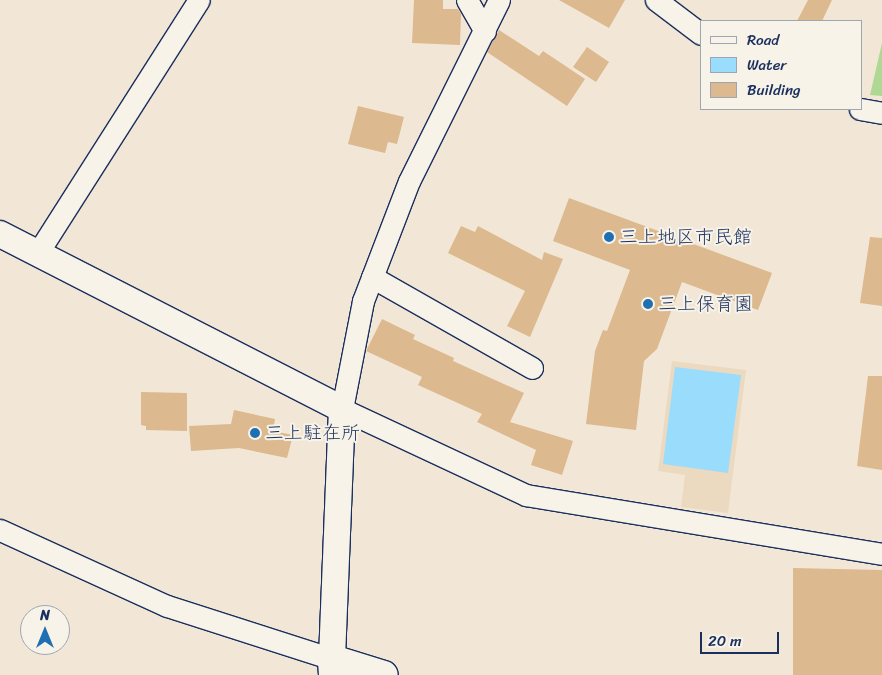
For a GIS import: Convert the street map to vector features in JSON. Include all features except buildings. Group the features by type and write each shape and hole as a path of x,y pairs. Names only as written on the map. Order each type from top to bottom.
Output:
{"main road":[{"path":"332,667 384,675"}],"street":[{"path":"37,254 199,0"},
{"path":"467,0 485,31"},
{"path":"0,530 167,606 332,667 342,409 363,301 408,181 499,0"},
{"path":"656,0 700,33"},
{"path":"862,109 882,113"},
{"path":"0,234 342,409 526,495 882,554"},
{"path":"372,277 532,368"}],"shaded area":[{"path":"672,361 746,370 728,513 681,507 685,475 658,471"}],"green space":[{"path":"882,43 882,96 870,95"}],"water":[{"path":"675,367 741,375 728,473 663,464"}],"place":[{"name":"三上地区市民館","path":"609,237"},
{"name":"三上保育園","path":"648,304"},
{"name":"三上駐在所","path":"255,433"}]}
